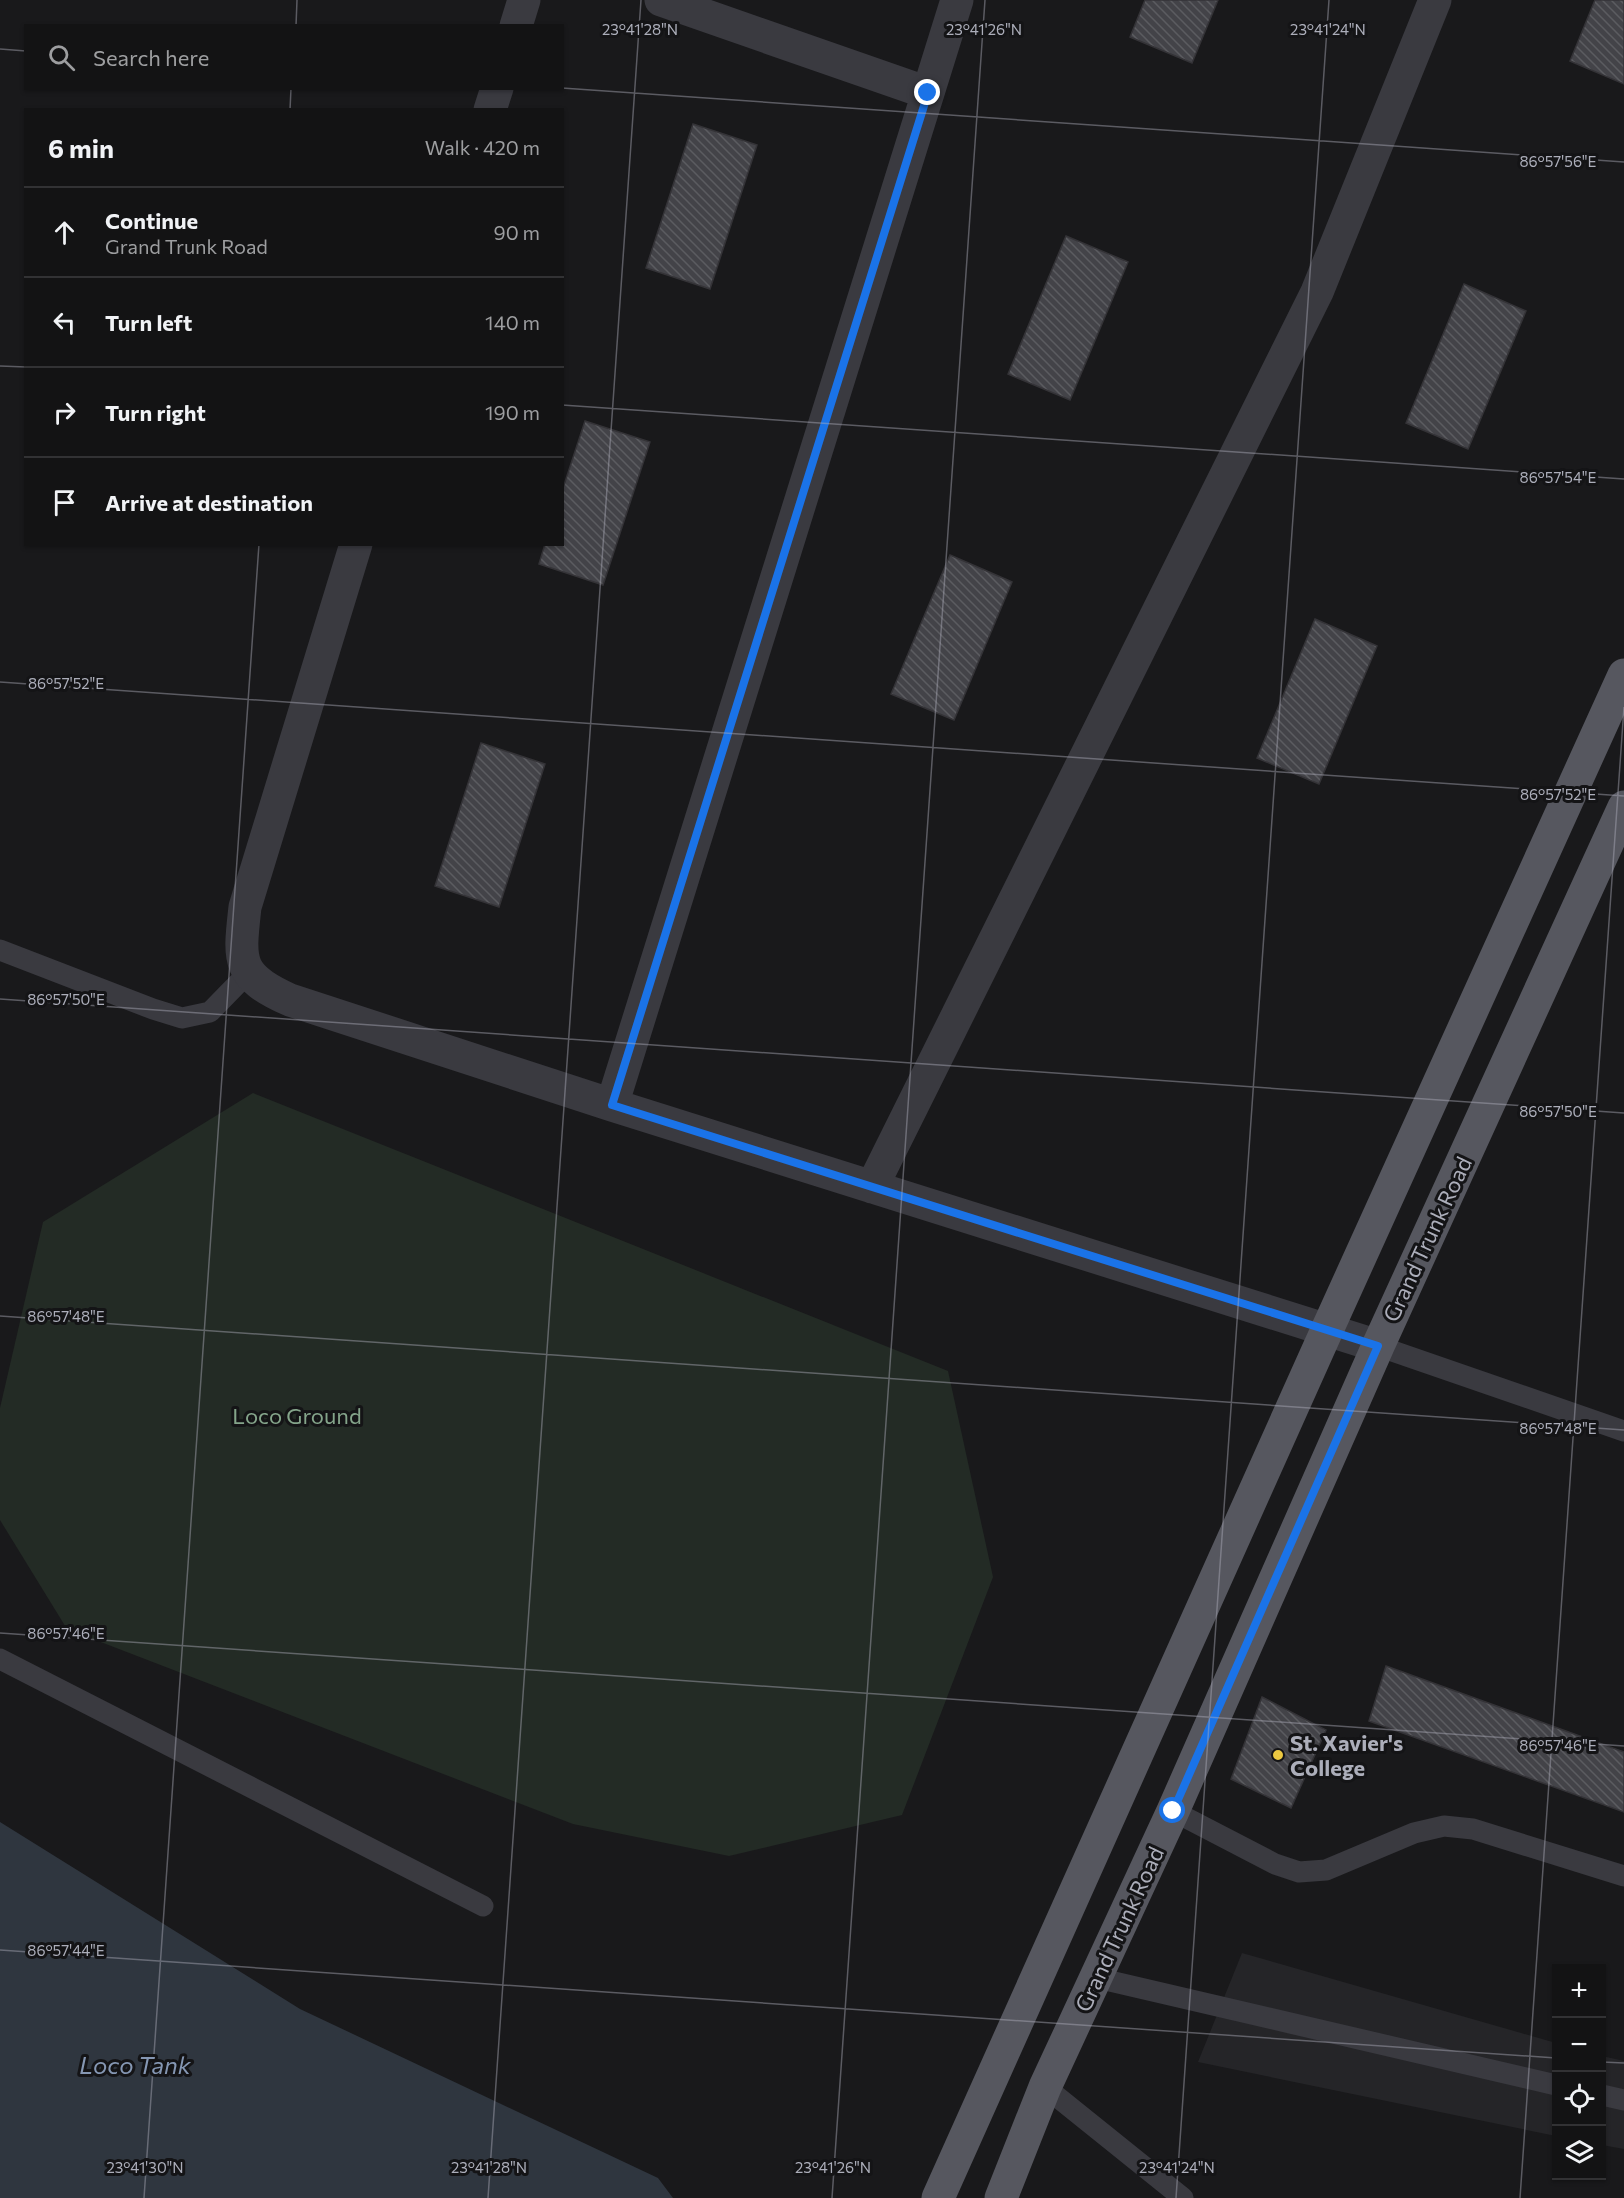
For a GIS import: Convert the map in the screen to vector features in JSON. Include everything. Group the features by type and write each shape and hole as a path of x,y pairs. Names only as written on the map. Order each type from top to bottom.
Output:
{"main road":[{"path":"938,2198 1624,675"},
{"name":"Grand Trunk Road","path":"1001,2198 1045,2087 1173,1811 1378,1346 1624,807"}],"street":[{"path":"517,24 524,0"},
{"path":"661,0 928,93"},
{"path":"612,1105 957,0"},
{"path":"872,1187 1317,292 1435,0"},
{"path":"491,108 496,90"},
{"path":"355,546 245,907 241,946 248,972 266,989 290,1000 612,1105 1378,1346"}],"lane":[{"path":"0,950 182,1018 210,1011 248,972"},
{"path":"1378,1346 1624,1431"},
{"path":"0,1659 483,1906"},
{"path":"1173,1811 1275,1864 1299,1872 1326,1870 1414,1833 1444,1826 1473,1829 1624,1876"},
{"path":"1097,1978 1552,2084"},
{"path":"1045,2087 1183,2198"},
{"path":"1606,2096 1624,2100"}],"shaded area":[{"path":"1242,1953 1552,2042 1552,2135 1198,2062"},
{"path":"1606,2057 1624,2061 1624,2149 1606,2146"}],"green space":[{"name":"Loco Ground","path":"253,1093 948,1371 993,1577 902,1815 729,1856 573,1824 67,1629 0,1520 0,1408 43,1222"}],"water":[{"name":"Loco Tank","path":"0,1822 300,2009 658,2178 673,2198 0,2198"}],"building":[{"path":"1145,0 1218,0 1192,63 1130,37"},
{"path":"1595,0 1624,0 1624,84 1570,61"},
{"path":"693,124 757,145 710,289 646,268"},
{"path":"1066,236 1128,262 1070,400 1008,374"},
{"path":"1464,284 1526,311 1468,449 1406,423"},
{"path":"585,421 650,442 603,585 539,564 544,546 564,546 564,485"},
{"path":"950,555 1012,582 954,720 891,694"},
{"path":"1315,619 1377,646 1319,784 1257,758"},
{"path":"481,743 545,764 499,907 435,886"},
{"path":"1386,1666 1624,1752 1624,1812 1369,1721"},
{"name":"St. Xavier's College","path":"1262,1697 1326,1730 1291,1808 1231,1779"}],"place":[{"name":"St. Xavier's College","path":"1278,1755"}],"route":[{"path":"928,93 612,1105 1378,1346 1173,1811"}]}
